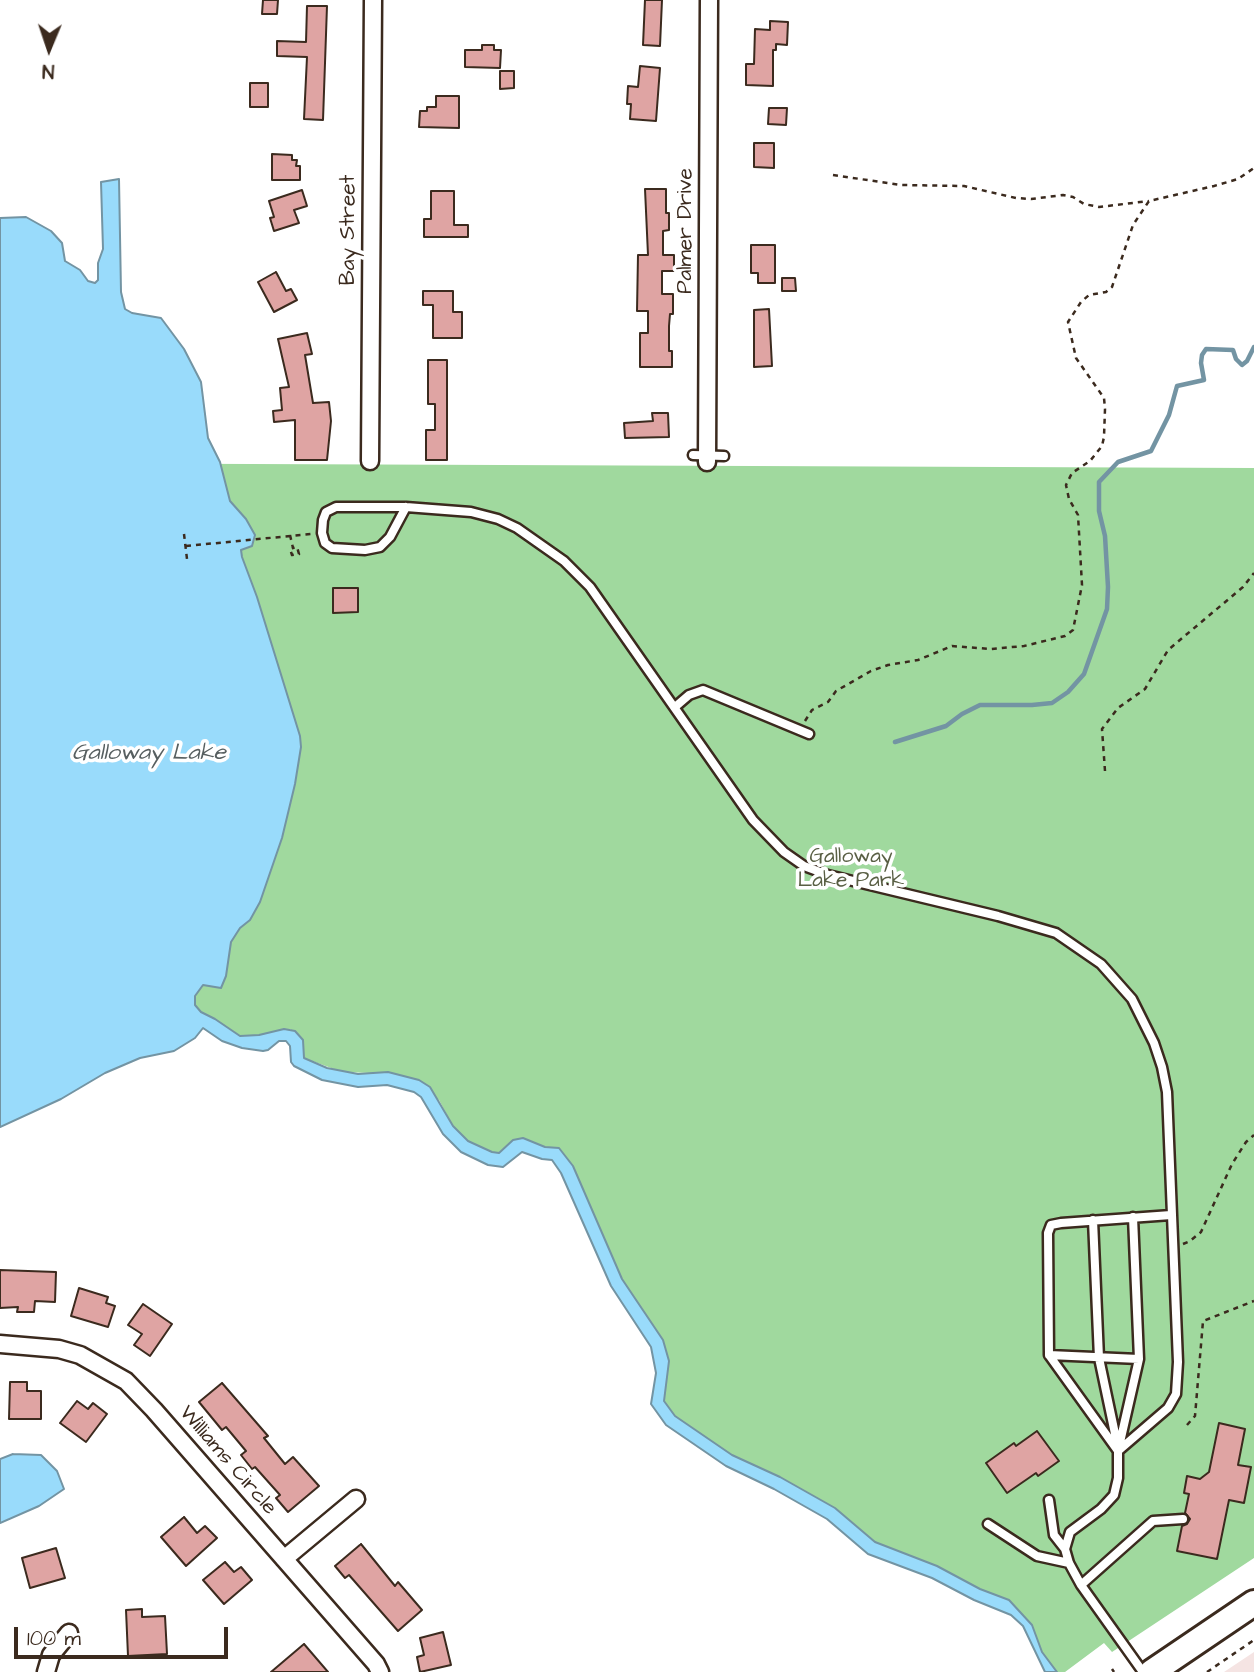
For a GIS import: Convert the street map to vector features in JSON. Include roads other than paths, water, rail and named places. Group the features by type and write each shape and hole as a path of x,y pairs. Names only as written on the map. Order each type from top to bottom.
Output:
{"main road":[{"path":"1152,1672 1254,1604"}],"street":[{"name":"Bay Street","path":"370,461 373,0"},
{"name":"Palmer Drive","path":"703,458 709,0"},
{"name":"Williams Circle","path":"0,1344 59,1349 80,1355 126,1381 155,1410 376,1664 380,1672"},
{"path":"284,1559 356,1499"},
{"path":"46,1672 51,1654 69,1633"}],"lane":[{"path":"703,458 724,456"},
{"path":"406,508 390,537 380,547 365,550 332,548 325,542 322,533 326,512 336,507 406,508 471,512 498,519 535,538 564,561 590,587 752,820 778,847 804,866 828,875 998,916 1056,933 1101,964 1132,999 1162,1067 1169,1120 1178,1362 1176,1394 1168,1408 1118,1451"},
{"path":"675,707 689,695 703,690 809,734"},
{"path":"1118,1451 1049,1355 1048,1233 1051,1225 1171,1214"},
{"path":"1118,1451 1139,1359 1133,1217"},
{"path":"1065,1549 1070,1532 1101,1509 1114,1495 1118,1478 1118,1451 1099,1358 1093,1220"},
{"path":"1049,1355 1139,1359"},
{"path":"1049,1500 1054,1535 1065,1549 1081,1586 1143,1672"},
{"path":"1081,1586 1153,1521 1182,1519"},
{"path":"988,1524 1037,1556 1069,1563"}],"water":[{"name":"Galloway Lake","path":"119,179 121,292 125,309 132,313 161,318 184,349 201,382 208,438 220,462 230,501 246,519 255,535 252,546 241,550 242,557 300,736 301,747 295,784 282,838 260,902 250,920 240,928 231,942 226,976 221,988 203,985 195,996 195,1005 201,1012 240,1036 284,1029 295,1031 303,1040 304,1058 327,1068 358,1074 388,1072 419,1080 430,1087 453,1126 468,1141 492,1152 499,1153 513,1140 523,1138 545,1147 559,1148 573,1166 622,1279 663,1340 669,1361 664,1401 675,1416 732,1455 780,1477 835,1508 875,1542 937,1566 980,1589 1009,1600 1032,1625 1042,1652 1057,1672 1045,1672 1023,1626 1011,1615 974,1600 932,1578 868,1554 827,1519 726,1466 666,1425 651,1404 656,1373 651,1347 611,1286 561,1173 552,1160 522,1152 503,1167 488,1165 461,1152 443,1134 421,1097 414,1092 387,1085 358,1087 322,1080 294,1066 291,1062 290,1046 286,1041 279,1041 263,1051 242,1048 222,1041 203,1028 195,1038 174,1051 140,1058 105,1073 61,1099 0,1127 0,218 26,217 51,231 62,243 65,261 80,270 88,281 95,283 98,280 98,263 103,249 101,182"},
{"path":"13,1454 41,1455 57,1471 64,1489 39,1506 0,1523 0,1459"}],"waterway":[{"path":"895,742 946,726 980,705 1052,703 1068,692 1084,674 1107,609 1105,536 1099,511 1099,482 1118,462 1151,451 1169,415 1177,386 1204,380 1201,363 1206,349 1233,350 1242,365 1254,347"}],"park label":[{"name":"Galloway Lake Park","path":"851,870"}]}
